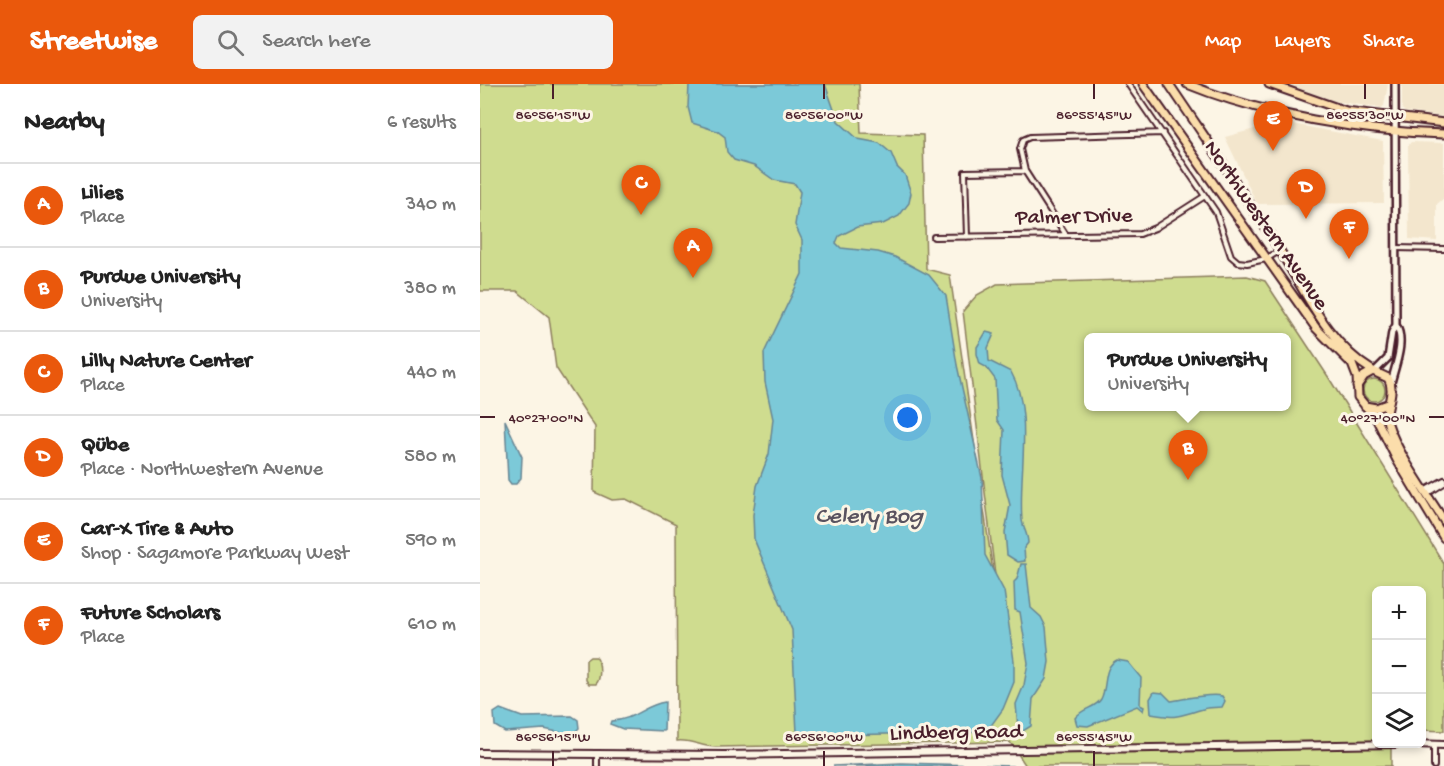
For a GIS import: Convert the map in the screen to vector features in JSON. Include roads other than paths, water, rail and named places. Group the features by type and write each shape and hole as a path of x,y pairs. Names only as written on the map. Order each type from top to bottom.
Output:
{"main road":[{"name":"Northwestern Avenue","path":"1143,84 1316,328 1352,364 1357,386"},
{"name":"Northwestern Avenue","path":"1169,84 1280,251 1327,328 1346,348 1374,371"},
{"path":"1187,84 1257,107 1395,131 1444,134"},
{"path":"1269,84 1338,109 1395,119 1444,123"},
{"path":"1444,521 1388,424 1387,404 1391,383 1386,375 1374,371 1364,376 1357,386 1358,397 1377,420 1444,538"},
{"path":"1365,406 1376,408 1387,404"},
{"path":"1426,744 1444,745"},
{"name":"Lindberg Road","path":"480,753 778,754 1372,745"}],"street":[{"path":"1128,84 1218,216 1231,256 1242,263 1266,259 1280,251"},
{"path":"1374,371 1389,354 1392,332 1396,325 1395,84"},
{"path":"1066,235 1025,171 1020,148 1023,140 1030,136 1163,133"},
{"path":"967,237 965,172 1025,171"},
{"name":"Palmer Drive","path":"933,237 1140,234 1155,228 1205,196"},
{"path":"1396,248 1444,249"},
{"path":"1391,383 1400,344 1400,331 1396,325"},
{"path":"1419,496 1444,482"},
{"path":"1434,744 1434,766"},
{"path":"597,754 597,766"}],"water":[{"name":"Celery Bog","path":"689,84 825,84 838,121 858,139 879,143 891,153 897,167 905,175 911,193 909,203 899,216 883,224 857,227 839,236 836,243 841,248 878,252 895,257 929,275 946,296 957,365 982,478 985,555 1004,591 1014,661 1014,682 1003,709 990,727 978,732 841,735 818,740 797,733 792,630 754,539 753,515 757,486 769,454 773,419 765,382 764,353 802,274 802,240 795,225 800,192 795,184 774,180 754,166 734,160 727,152 725,137 717,131 692,123 688,107"},
{"path":"986,332 994,334 988,348 989,361 1011,372 1022,406 1024,444 1021,503 1022,520 1028,543 1024,548 1025,561 1018,562 1007,555 1005,532 1010,505 1002,475 1004,430 997,420 995,379 986,367 980,364 977,354 977,347"},
{"path":"505,420 522,457 521,478 516,484 511,484 508,480"},
{"path":"1021,564 1026,564 1031,608 1041,617 1046,627 1049,662 1046,679 1033,699 1031,726 1023,731 1018,729 1016,704 1024,685 1028,663 1020,612 1015,610 1014,582"},
{"path":"1117,660 1128,662 1141,678 1140,705 1144,707 1143,711 1137,706 1088,726 1077,725 1075,718 1078,714 1096,705 1101,699 1109,667"},
{"path":"1154,692 1163,693 1171,701 1211,695 1222,696 1225,701 1222,707 1205,708 1178,716 1160,716 1151,714 1150,699"},
{"path":"665,702 664,731 623,729 610,724 611,721 627,718"},
{"path":"500,709 522,717 572,716 578,720 579,728 572,735 544,729 505,732 495,726 494,713"},
{"path":"901,763 1013,766 833,766"}],"place":[{"name":"Car-X Tire & Auto","path":"1273,151"},
{"name":"Lilly Nature Center","path":"641,215"},
{"name":"Qübe","path":"1306,219"},
{"name":"Future Scholars","path":"1349,259"},
{"name":"Lilies","path":"693,278"},
{"name":"Purdue University","path":"1188,480"}]}
